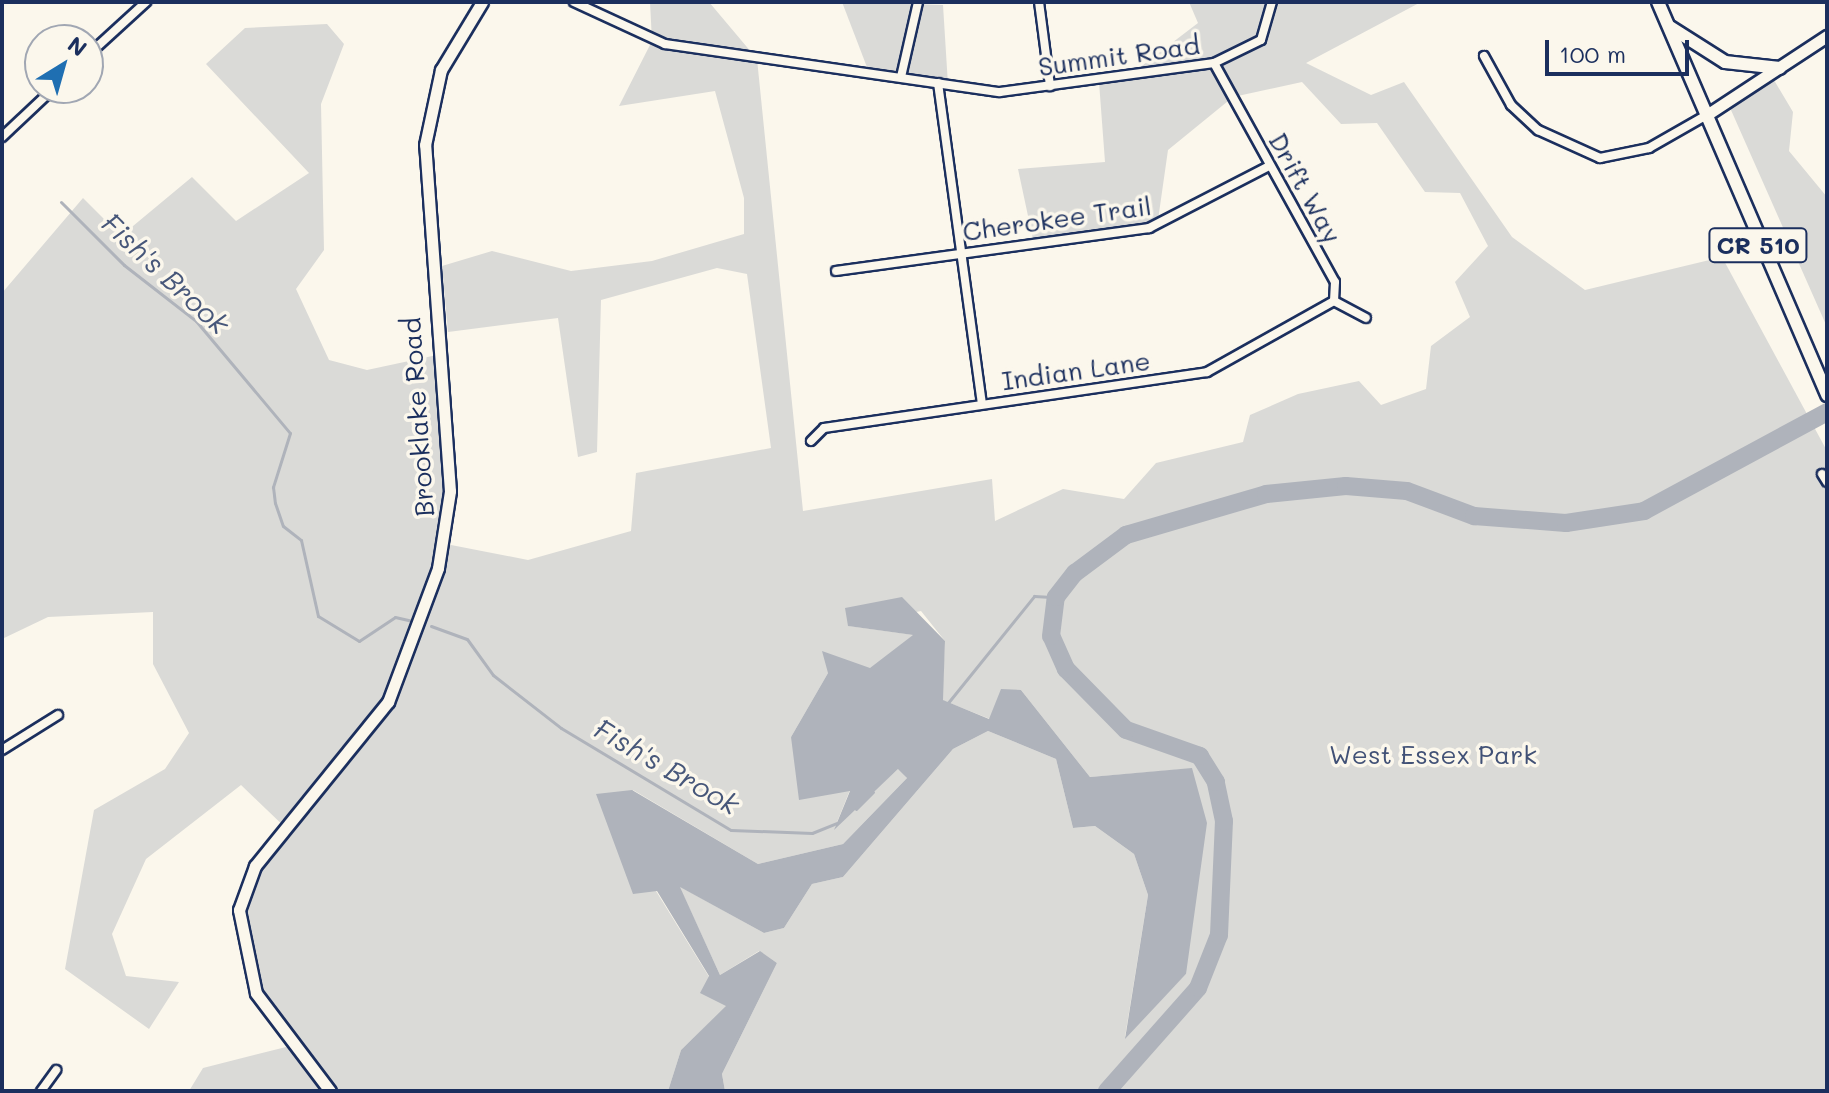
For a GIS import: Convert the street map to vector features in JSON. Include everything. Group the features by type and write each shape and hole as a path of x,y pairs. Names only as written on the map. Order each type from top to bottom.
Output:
{"main road":[{"name":"CR 510","path":"1658,2 1827,395"},
{"path":"1668,26 1717,59 1780,68"}],"street":[{"path":"104,40 146,2"},
{"name":"Brooklake Road","path":"330,1091 256,993 239,910 255,866 388,702 441,557 450,491 425,145 441,70 482,2"},
{"path":"574,2 665,44 901,77 918,2"},
{"path":"1039,2 1050,86"},
{"name":"Summit Road","path":"901,77 1000,92 1214,63 1261,40 1272,2"},
{"path":"1484,56 1511,105 1538,130 1600,158 1649,148 1705,116 1827,36"},
{"name":"Drift Way","path":"1214,63 1335,282 1334,301"},
{"path":"938,83 982,404"},
{"path":"2,137 37,104"},
{"name":"Cherokee Trail","path":"836,271 1162,225 1269,166"},
{"path":"1334,301 1366,318"},
{"name":"Indian Lane","path":"811,441 824,428 1207,372 1334,301"},
{"path":"3,748 58,715"},
{"path":"44,1090 56,1070"}],"green space":[{"name":"West Essex Park","path":"650,2 709,2 757,59 803,511 992,479 995,521 1063,489 1124,499 1156,463 1243,442 1250,415 1298,394 1359,381 1381,405 1426,389 1431,346 1470,317 1455,282 1488,246 1460,193 1425,192 1377,123 1341,124 1302,82 1233,97 1168,150 1157,227 1034,244 1018,169 1105,162 1099,82 1126,78 1198,23 1189,2 1421,2 1306,63 1371,95 1404,82 1512,237 1585,290 1722,257 1827,451 1827,1091 725,1091 722,1074 777,963 759,951 720,975 679,886 764,933 784,928 812,884 843,877 953,749 988,731 1056,759 1073,828 1095,826 1134,854 1148,895 1125,1037 1186,974 1186,769 1090,777 1021,690 990,719 942,700 945,641 921,611 849,626 914,635 870,669 828,673 791,737 850,790 835,827 899,768 907,778 843,844 758,864 633,790 656,891 727,1006 681,1050 668,1091 189,1091 203,1068 290,1046 250,980 241,918 247,883 290,832 241,785 146,859 112,934 126,976 179,982 149,1029 65,969 94,810 165,769 189,733 153,664 153,612 48,617 2,639 2,293 83,198 121,236 192,177 236,221 309,173 206,64 245,28 327,24 344,44 321,104 324,250 296,289 329,360 367,370 437,355 451,490 446,544 528,560 631,531 636,473 771,448 747,274 717,268 601,300 597,452 578,457 558,318 448,332 442,266 492,251 571,271 652,261 744,234 744,198 715,91 619,106 652,41"},
{"path":"842,2 943,5 948,85 870,75"},
{"path":"1771,75 1793,112 1789,151 1827,197 1827,327 1727,101"}],"shaded area":[{"path":"902,597 945,641 943,700 989,719 1001,689 1021,690 1090,777 1192,768 1207,823 1186,974 1125,1039 1148,895 1134,854 1095,826 1073,828 1056,759 988,731 953,749 843,877 812,884 784,928 764,933 680,887 720,975 760,951 777,963 722,1074 725,1091 668,1091 681,1050 726,1006 700,993 709,976 657,891 633,894 596,794 632,790 758,864 843,844 907,778 898,769 834,830 850,791 799,800 791,737 828,673 822,651 870,668 913,635 848,626 845,608"}],"waterway":[{"name":"Fish's Brook","path":"61,202 124,265 196,321 290,433 273,487 275,503 283,526 301,540 318,616 359,641 395,617 413,621"},
{"path":"1107,1091 1198,988 1219,935 1224,821 1216,782 1200,756 1126,730 1066,669 1051,636 1056,597 1075,573 1126,535 1266,494 1346,486 1407,491 1474,516 1566,523 1644,511 1827,412"},
{"name":"Fish's Brook","path":"947,704 1034,596 1056,597"},
{"name":"Fish's Brook","path":"431,626 467,639 493,675 561,728 731,830 812,833 837,823"},
{"name":"Fish's Brook","path":"856,809 873,792"}]}
